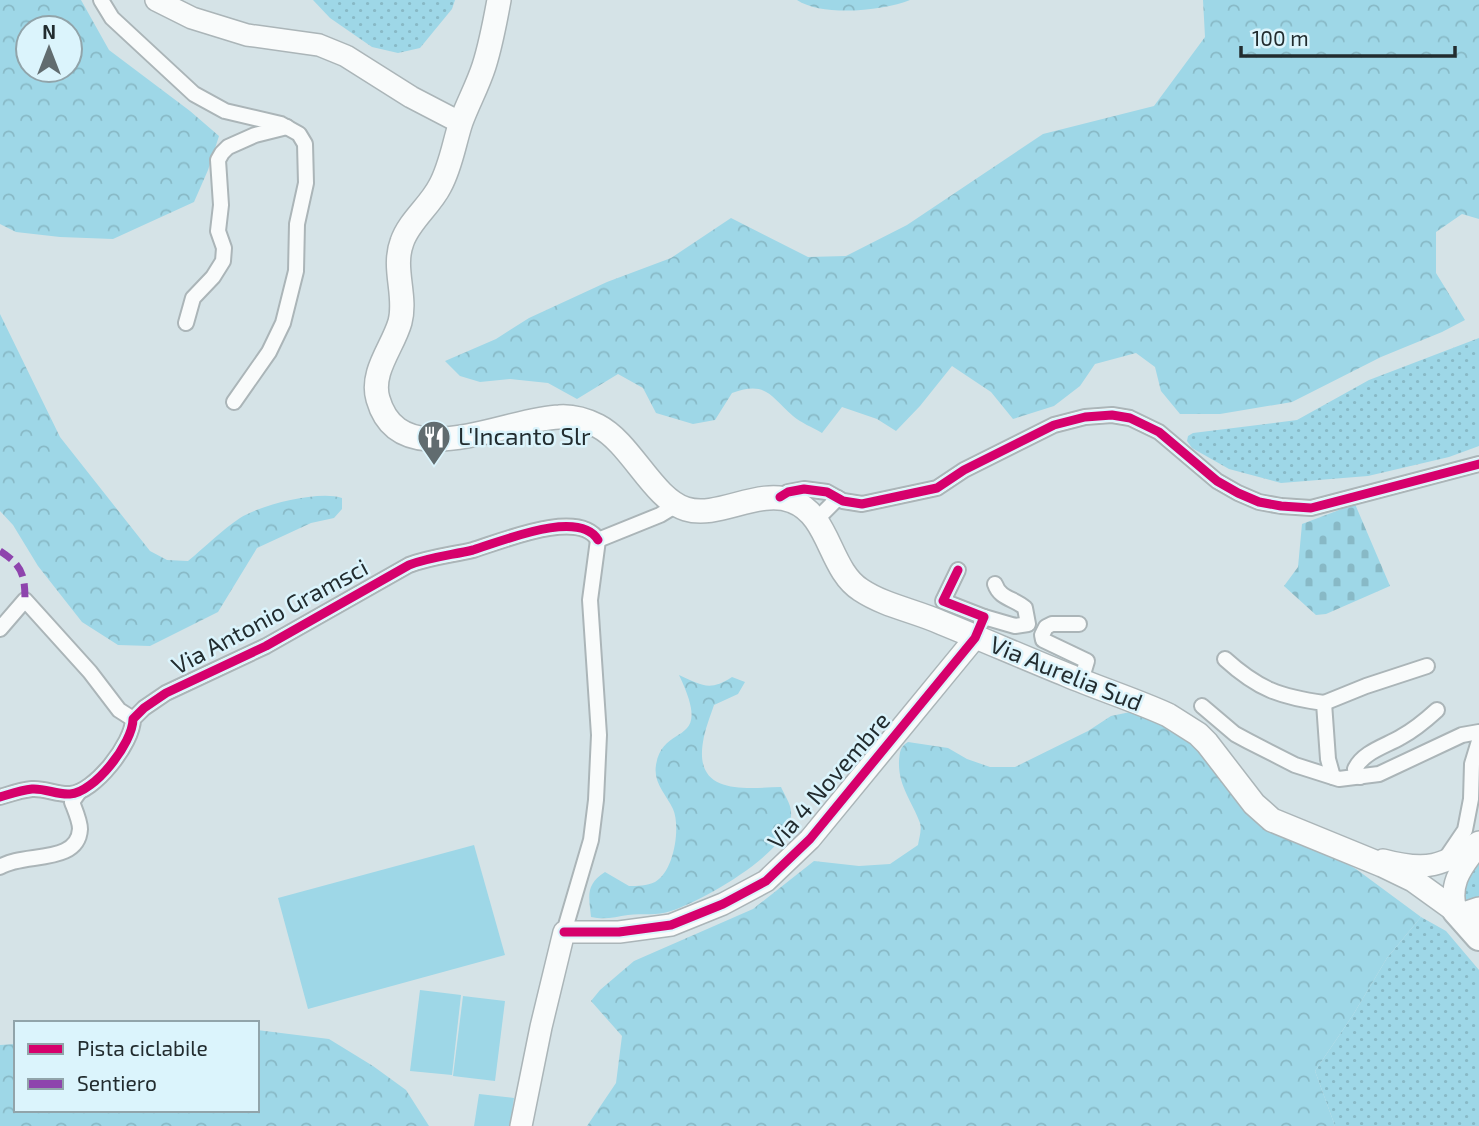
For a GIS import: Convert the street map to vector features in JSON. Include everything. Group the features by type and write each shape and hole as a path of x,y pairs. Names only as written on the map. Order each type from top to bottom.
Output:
{"highway":[{"path":"1467,910 1479,937"}],"main road":[{"path":"499,0 484,67 439,188 402,241 399,254 401,320 377,375 376,387 385,416 401,431 433,440 470,436 537,419 558,417 583,420 611,434 663,493 685,509 702,510 780,497"},
{"name":"Via Aurelia Sud","path":"780,497 808,510 847,578 858,589 877,600 941,622 979,627 1081,681 1151,707 1184,724 1213,749 1254,804 1272,820 1352,851"},
{"path":"1352,851 1467,910"}],"street":[{"path":"101,0 112,18 194,94 225,111 289,127 299,134 305,144 306,183 297,225 296,271 284,323 269,352 234,402"},
{"path":"156,0 192,18 247,35 319,45 346,56 411,97 461,123"},
{"path":"186,323 193,298 213,277 223,261 224,248 218,231 221,205 218,160 228,146 256,135 289,127"},
{"path":"780,497 788,492 804,489 827,492 843,501 862,504 937,488 964,470 1054,425 1085,417 1112,415 1130,418 1159,432 1217,481 1259,502 1281,506 1311,508 1479,464"},
{"path":"815,521 838,498"},
{"path":"521,1126 564,932 589,850 596,800 599,735 590,600 598,540 678,504"},
{"name":"Via Antonio Gramsci","path":"79,792 92,784 128,741 133,729 133,719 144,708 166,693 266,646 401,569 423,560 472,550 547,528 583,530 594,534 598,540"},
{"path":"958,569 943,601 979,627 1028,624 1025,608 1018,601 1005,597 998,591 995,583"},
{"path":"0,629 25,600 90,672 119,710 133,719"},
{"path":"1080,624 1052,624 1045,627 1042,635 1043,640 1087,661 1081,681"},
{"name":"Via 4 Novembre","path":"564,932 619,932 671,925 723,904 766,881 810,839 979,627"},
{"path":"1225,659 1257,685 1294,699 1324,704 1366,686 1427,666"},
{"path":"1324,704 1328,759 1333,777"},
{"path":"1202,706 1235,734 1248,741 1294,765 1339,779 1379,774 1462,735 1479,732"},
{"path":"1360,777 1355,769 1357,764 1420,725 1437,710"},
{"path":"1442,863 1465,830 1471,799 1472,764 1479,741"},
{"path":"0,797 33,789 65,794 79,792"},
{"path":"0,867 15,860 56,855 68,850 77,839 80,827 72,802 79,792"},
{"path":"1467,910 1452,891 1460,870 1479,844"},
{"name":"Via Aurelia Sud","path":"1352,851 1409,866 1433,866 1479,844"}],"green space":[{"path":"0,0 81,0 109,50 219,136 194,202 113,239 16,232 0,224"},
{"path":"313,0 455,0 452,9 420,48 398,53 372,47 330,18"},
{"path":"797,0 910,0 884,7 837,10 821,9"},
{"path":"1203,0 1479,0 1479,219 1462,214 1436,232 1436,273 1465,320 1381,357 1292,402 1220,414 1180,414 1161,391 1155,367 1136,353 1095,364 1080,386 1054,406 1013,419 991,392 952,366 896,431 877,419 842,407 822,433 796,418 760,389 732,393 715,420 693,424 656,413 643,388 618,374 577,399 548,383 510,379 480,382 460,376 445,361 496,339 529,318 607,282 671,258 731,218 808,257 846,256 907,225 1043,134 1154,106 1205,37"},
{"path":"0,314 60,437 150,551 167,560 188,561 240,518 261,508 290,500 332,496 342,498 342,509 334,518 311,523 257,548 218,612 150,646 118,645 82,622 38,566 13,525 0,511"},
{"path":"1479,338 1479,446 1449,457 1368,476 1281,483 1229,469 1192,448 1187,441 1188,436 1193,433 1297,420 1369,380"},
{"path":"1355,504 1390,586 1326,614 1316,615 1284,586 1298,567 1302,524"},
{"path":"679,675 711,686 732,677 745,682 738,694 714,705 704,737 702,759 706,772 725,785 781,787 791,809 788,827 763,857 703,897 660,913 591,917 591,886 605,872 629,886 645,885 662,877 671,859 676,837 675,817 658,783 656,765 660,751 684,731 692,714"},
{"path":"1135,711 1160,720 1206,753 1248,812 1282,836 1318,847 1356,869 1421,917 1387,958 1315,1071 1335,1126 587,1126 616,1083 622,1036 591,1001 600,990 634,961 753,909 814,861 859,866 890,864 918,845 920,823 903,786 899,770 900,752 905,744 908,742 948,748 967,759 990,767 1015,767 1088,731 1111,716"},
{"path":"474,845 505,955 308,1009 278,898"},
{"path":"1479,856 1479,897 1465,905 1459,886"},
{"path":"1421,917 1446,931 1479,970 1479,1126 1335,1126 1315,1071 1387,958"},
{"path":"420,990 461,995 452,1075 410,1071"},
{"path":"463,996 505,1001 495,1081 453,1076"},
{"path":"259,1030 329,1039 406,1090 429,1126 0,1126 0,1045 14,1044 14,1112 259,1112"},
{"path":"479,1094 514,1098 510,1126 474,1126"}],"marked path":[{"path":"0,551 21,571 25,600"}],"cycle path":[{"path":"780,497 788,492 804,489 827,492 843,501 862,504 937,488 964,470 1054,425 1085,417 1112,415 1130,418 1159,432 1217,481 1238,493 1259,502 1281,506 1311,508 1479,464"},
{"path":"0,797 32,789 65,794 80,791 110,765 127,741 133,719 144,708 166,693 266,646 409,565 557,527 574,527 588,531 598,540"},
{"path":"564,932 619,932 671,925 723,904 766,881 810,839 975,638 984,617 943,601 958,570"}],"place":[{"name":"L'Incanto Slr","path":"434,467"}]}
